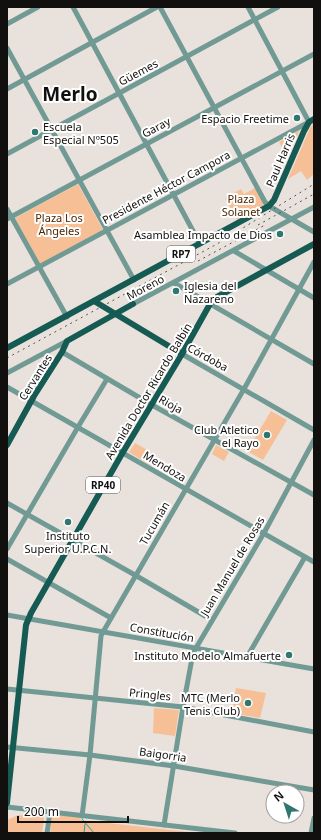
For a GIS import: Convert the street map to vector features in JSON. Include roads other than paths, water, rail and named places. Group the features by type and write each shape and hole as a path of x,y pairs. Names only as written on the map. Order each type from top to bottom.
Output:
{"main road":[{"name":"Paul Harris","path":"269,206 274,200 304,131 312,120"},
{"name":"RP7","path":"7,348 269,206"},
{"name":"Avenida Doctor Ricardo Balbín","path":"7,803 10,747 20,690 26,625 48,582 210,304 218,297 314,244"},
{"name":"Córdoba","path":"94,301 182,354"},
{"name":"Moreno","path":"67,341 134,304"},
{"path":"131,324 128,320 128,314 129,309 134,304"},
{"name":"Cervantes","path":"7,445 67,341"}],"street":[{"path":"7,24 38,7"},
{"path":"73,7 200,244"},
{"path":"7,89 157,7"},
{"path":"160,7 265,202 269,206 314,232"},
{"path":"248,7 282,70 312,120"},
{"name":"Güemes","path":"7,154 278,7"},
{"path":"7,48 134,280"},
{"name":"Garay","path":"9,218 314,54"},
{"name":"Presidente Héctor Campora","path":"7,284 312,120"},
{"name":"Moreno","path":"134,304 314,207"},
{"path":"7,209 9,218 40,266 67,316"},
{"path":"234,251 314,298"},
{"name":"Tucumán","path":"82,816 90,755 101,636 244,389 314,262"},
{"path":"174,283 314,364"},
{"name":"Moreno","path":"7,373 67,341"},
{"name":"Rioja","path":"62,352 152,405 314,495"},
{"name":"Córdoba","path":"182,354 314,430"},
{"path":"7,549 107,379"},
{"name":"Mendoza","path":"7,387 314,562"},
{"name":"Juan Manuel de Rosas","path":"164,825 193,653 264,534 314,440"},
{"path":"7,504 135,575 212,620"},
{"path":"248,657 305,557"},
{"path":"7,559 111,618"},
{"name":"Constitución","path":"7,615 314,670"},
{"name":"Pringles","path":"7,689 183,707 314,732"},
{"name":"Baigorria","path":"10,747 90,755 174,766 314,790"},
{"path":"7,807 235,833"},
{"path":"47,833 50,812"},
{"path":"311,833 314,818"}],"waterway":[{"path":"82,819 94,833"},
{"path":"84,833 85,824"}],"railway":[{"path":"7,358 217,244 314,184"},
{"path":"258,225 314,194"},
{"path":"198,261 265,225"}],"place":[{"name":"Espacio Freetime","path":"297,118"},
{"name":"Escuela Especial Nº505","path":"35,132"},
{"name":"Asamblea Impacto de Dios","path":"280,234"},
{"name":"Iglesia del Nazareno","path":"176,291"},
{"name":"Club Atletico el Rayo","path":"267,435"},
{"name":"Instituto Superior U.P.C.N.","path":"68,522"},
{"name":"Instituto Modelo Almafuerte","path":"289,655"},
{"name":"MTC (Merlo Tenis Club)","path":"248,703"}],"district":[{"name":"Merlo","path":"70,94"}],"park label":[{"name":"Plaza Solanet","path":"241,204"},
{"name":"Plaza Los Ángeles","path":"59,223"}]}
